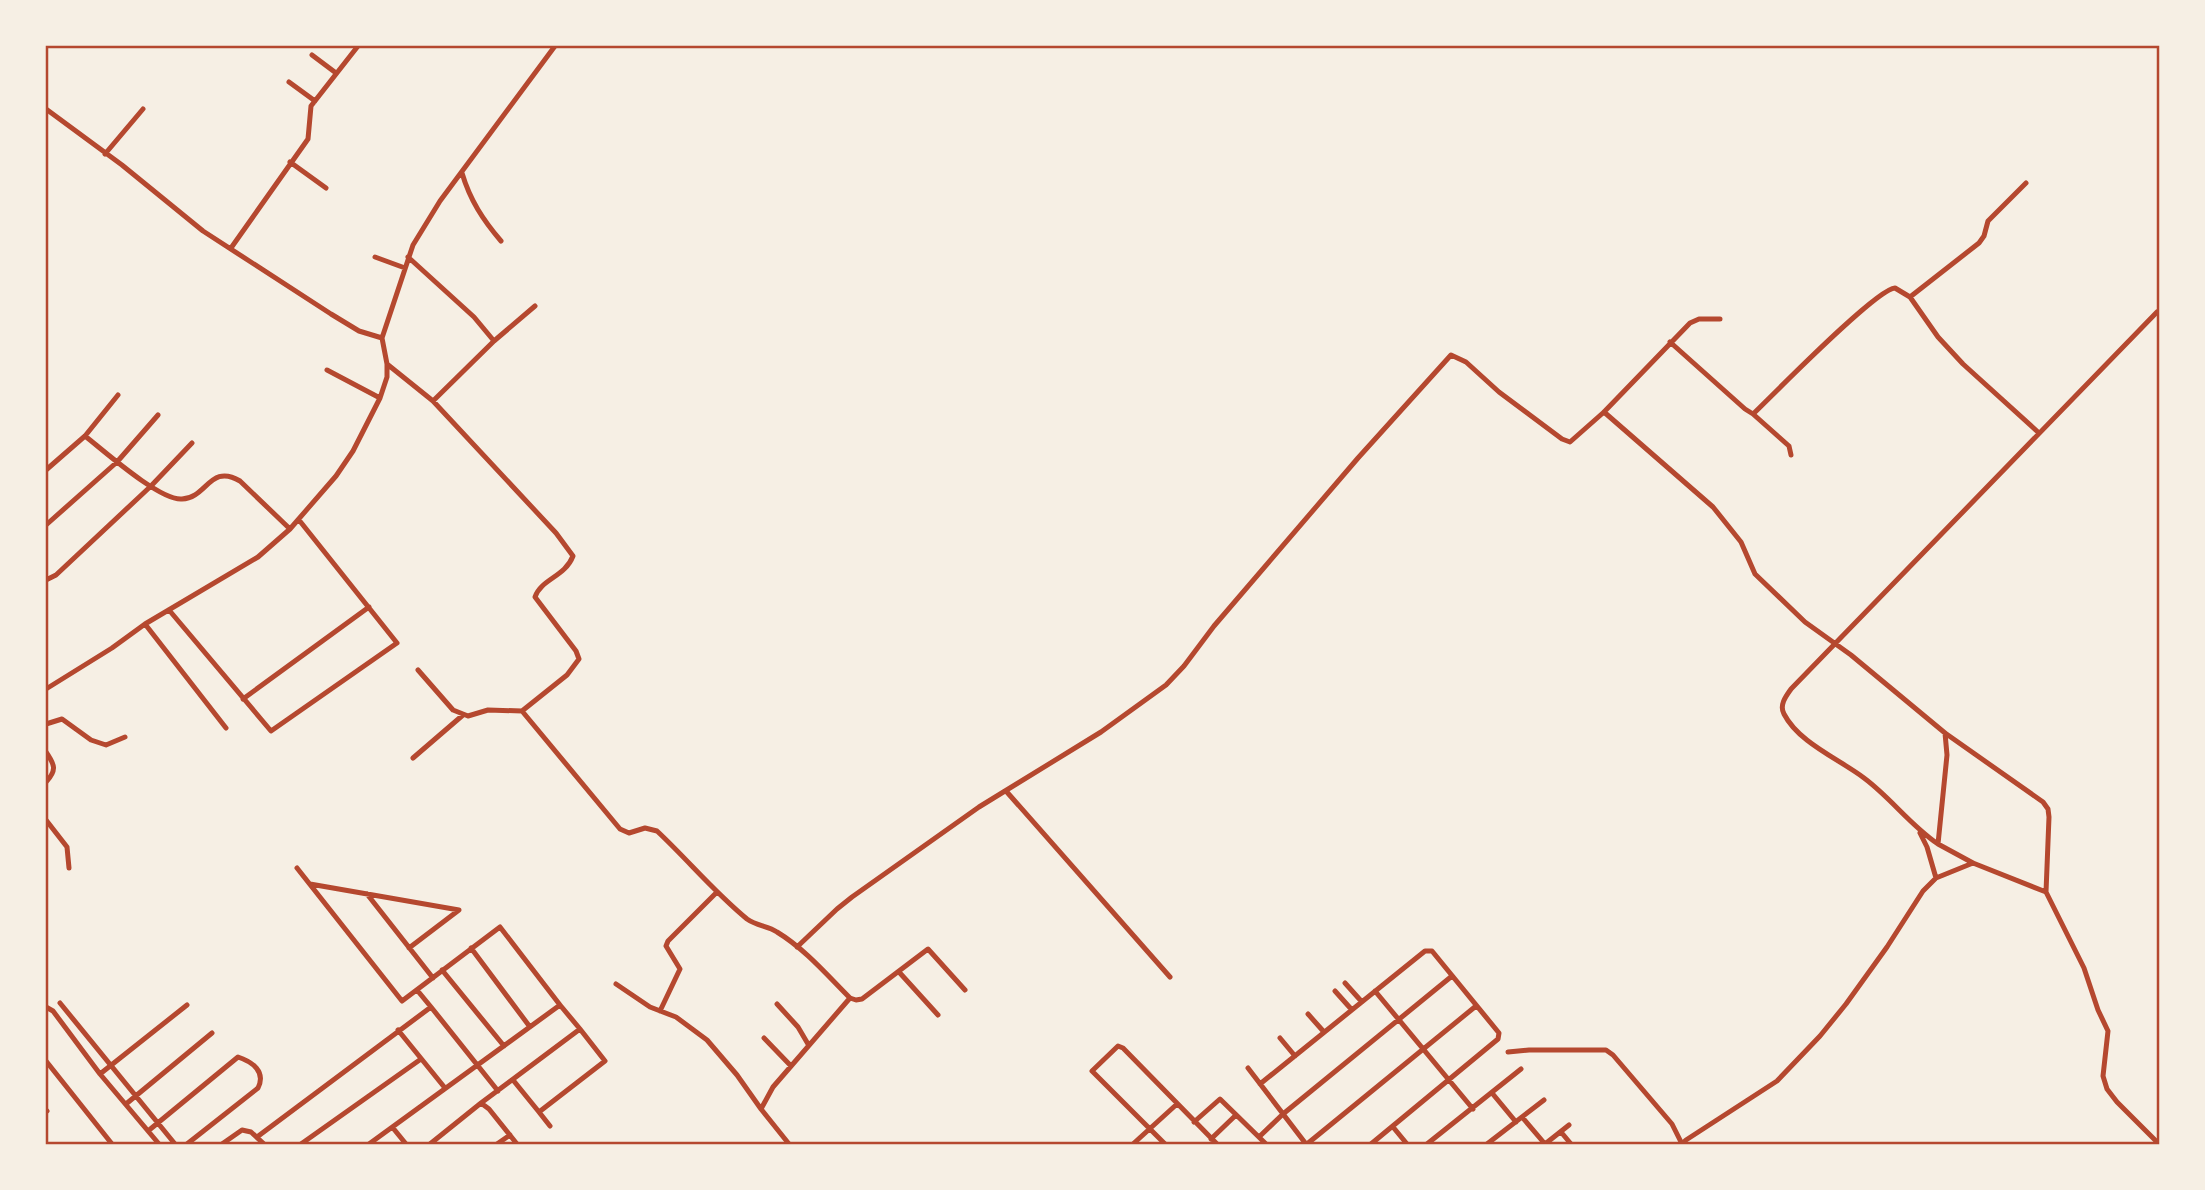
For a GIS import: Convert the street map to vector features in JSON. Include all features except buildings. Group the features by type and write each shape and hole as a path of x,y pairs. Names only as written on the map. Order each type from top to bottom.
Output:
{"street":[{"path":"231,248 308,139 311,106 358,46"},
{"path":"46,690 145,624 258,557 299,520 336,476 353,451 380,398 387,377 382,338 408,257 440,201 555,46"},
{"path":"312,55 336,72"},
{"path":"289,82 315,101"},
{"path":"46,109 149,186 190,222 359,331 382,338"},
{"path":"105,154 143,109"},
{"path":"290,162 326,188"},
{"path":"463,173 468,193 500,241"},
{"path":"1910,298 1982,240 1988,221 2026,183"},
{"path":"374,257 405,268"},
{"path":"408,257 474,317 494,341"},
{"path":"1753,414 1840,330 1884,292 1895,288 1910,298 1938,337 1963,364 2039,433"},
{"path":"433,401 494,341 535,306"},
{"path":"2046,892 1973,863 1918,831 1865,779 1813,744 1790,721 1782,709 1783,703 1791,689 2157,312"},
{"path":"797,947 837,909 979,807 1101,732 1166,685 1358,458 1451,355 1466,362 1499,392 1567,441 1577,438 1690,323 1699,319 1720,319"},
{"path":"1670,342 1790,446 1791,455"},
{"path":"387,364 433,401 573,556 561,574 540,588 534,597 576,651 579,659 567,675 522,711 488,710 463,715 413,758"},
{"path":"327,370 380,398"},
{"path":"46,470 85,436 118,395"},
{"path":"1604,412 1713,507 1741,542 1755,574 1805,622 1945,733 2043,802 2048,809 2046,892 2084,968 2108,1031 2103,1076 2107,1089 2159,1144"},
{"path":"46,526 117,462 159,415"},
{"path":"85,436 151,486 181,500 192,496 222,475 231,476 240,481 290,529"},
{"path":"46,580 56,575 151,486 192,443"},
{"path":"169,610 271,732 397,643 299,520"},
{"path":"243,699 369,607"},
{"path":"145,624 226,728"},
{"path":"418,670 453,710 463,715"},
{"path":"522,711 620,829 629,833 645,828 657,831 717,892 749,920 775,930 797,947 850,998 862,999 928,949 965,990"},
{"path":"46,724 62,719 91,740 106,745 125,737"},
{"path":"1938,844 1947,755 1945,733"},
{"path":"46,752 55,765 53,774 46,782"},
{"path":"1006,791 1170,977"},
{"path":"46,820 66,847 69,868"},
{"path":"1918,831 1927,847 1936,878"},
{"path":"1508,1052 1606,1050 1672,1124 1682,1144 1777,1081 1846,1004 1923,891 1936,878 1973,863"},
{"path":"297,868 402,1001 500,927 605,1061 539,1112"},
{"path":"310,884 459,910 409,948"},
{"path":"660,1011 680,969 666,946 668,940 717,892"},
{"path":"367,894 433,978"},
{"path":"471,947 530,1027"},
{"path":"1260,1084 1429,950 1499,1033 1498,1039 1371,1144"},
{"path":"442,970 504,1046"},
{"path":"899,972 938,1016"},
{"path":"1259,1137 1283,1114 1452,976"},
{"path":"1345,983 1362,1002"},
{"path":"616,984 660,1011 676,1017 707,1040 789,1144"},
{"path":"417,990 498,1091"},
{"path":"1335,991 1352,1010"},
{"path":"1375,991 1473,1109"},
{"path":"761,1109 773,1087 850,998"},
{"path":"60,1003 175,1144"},
{"path":"777,1004 798,1027 808,1044"},
{"path":"100,1074 187,1005"},
{"path":"369,1144 560,1005"},
{"path":"1248,1068 1307,1144 1476,1006"},
{"path":"46,1007 53,1011 100,1074 159,1144"},
{"path":"257,1137 431,1007"},
{"path":"1308,1014 1324,1032"},
{"path":"430,1144 580,1029"},
{"path":"398,1030 445,1088"},
{"path":"126,1104 212,1033"},
{"path":"764,1038 791,1066"},
{"path":"1280,1038 1295,1056"},
{"path":"1165,1144 1092,1071 1118,1046 1122,1046 1217,1144"},
{"path":"148,1131 238,1057 256,1067 261,1079 258,1088 187,1144"},
{"path":"302,1144 421,1059"},
{"path":"46,1061 112,1144"},
{"path":"1427,1144 1521,1069"},
{"path":"513,1080 550,1126"},
{"path":"1492,1093 1545,1144 1569,1125"},
{"path":"1194,1122 1220,1100 1266,1144"},
{"path":"1488,1144 1544,1100"},
{"path":"481,1103 517,1144"},
{"path":"1132,1144 1177,1104"},
{"path":"1211,1139 1236,1115"},
{"path":"1393,1127 1407,1144"},
{"path":"393,1128 405,1144"},
{"path":"222,1144 242,1130 251,1132 264,1144"},
{"path":"1561,1132 1571,1144"},
{"path":"497,1144 510,1135"}]}
